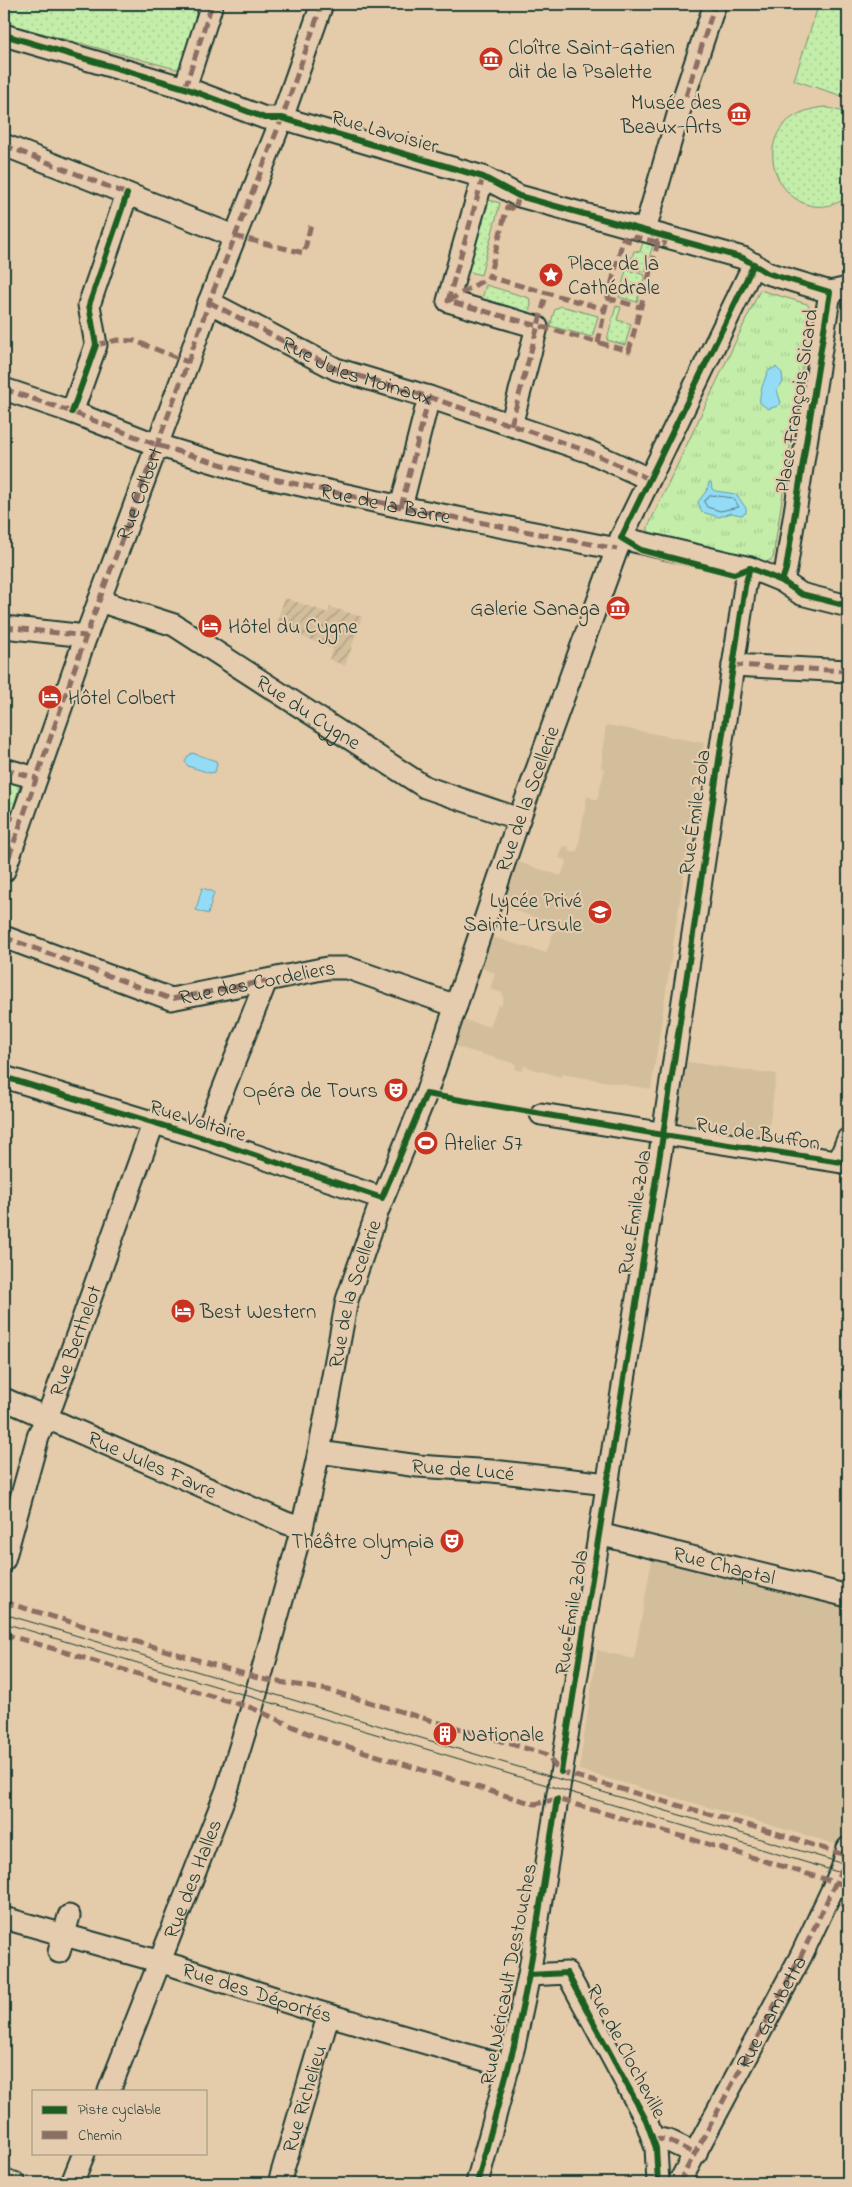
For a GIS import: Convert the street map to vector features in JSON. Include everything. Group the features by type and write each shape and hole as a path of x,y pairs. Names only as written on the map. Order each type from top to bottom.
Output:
{"street":[{"path":"185,88 212,4"},
{"name":"Rue Colbert","path":"4,871 12,818 36,778 156,445 234,236 282,118 322,4"},
{"path":"645,230 678,115 715,4"},
{"name":"Rue Lavoisier","path":"4,35 185,88 265,118 282,118 483,177 519,196 743,258 754,264"},
{"path":"4,145 234,236"},
{"path":"483,177 448,302 537,326 511,425"},
{"path":"72,412 96,345 89,305 127,194"},
{"path":"754,264 619,544 750,568 782,581 801,594 848,606"},
{"name":"Place François Sicard","path":"754,264 767,273 844,289 782,581"},
{"name":"Rue Jules Moinaux","path":"209,302 336,369 429,397 590,452 649,479"},
{"name":"Rue de la Barre","path":"4,389 37,402 72,412 156,445 260,476 401,507 619,544"},
{"path":"401,507 429,397"},
{"name":"Rue de la Scellerie","path":"256,1694 302,1528 319,1452 346,1300 382,1198 426,1094 519,819 619,544"},
{"name":"Rue Émile Zola","path":"560,1784 663,1135 745,586 750,568"},
{"name":"Rue du Cygne","path":"99,601 174,624 425,787 519,819"},
{"path":"4,627 86,636"},
{"path":"733,665 848,671"},
{"path":"4,769 36,778"},
{"name":"Rue des Cordeliers","path":"4,937 171,999 327,968 348,968 456,1006"},
{"path":"204,1138 266,981"},
{"name":"Rue Voltaire","path":"4,1077 204,1138 382,1198"},
{"name":"Rue de Buffon","path":"541,1114 663,1135 844,1162"},
{"name":"Rue Berthelot","path":"4,1560 38,1437 153,1124"},
{"path":"844,1162 848,1139"},
{"name":"Rue Jules Favre","path":"4,1399 286,1523 302,1528"},
{"name":"Rue de Lucé","path":"319,1452 418,1466 492,1471 608,1484"},
{"name":"Rue Chaptal","path":"600,1534 848,1596"},
{"name":"Rue des Halles","path":"109,2090 227,1790 256,1694"},
{"name":"Rue Néricault Destouches","path":"477,2183 509,2067 529,1976 560,1784"},
{"name":"Rue Gambetta","path":"679,2183 801,1956 842,1869 848,1848"},
{"name":"Rue des Déportés","path":"4,1918 159,1962 330,2016 509,2067"},
{"name":"Rue de Clocheville","path":"529,1976 567,1973 654,2138 658,2183"},
{"name":"Rue Richelieu","path":"279,2183 325,2027 330,2016"},
{"path":"654,2138 669,2141 696,2154"},
{"path":"72,2183 84,2154"},
{"path":"4,2180 14,2183"}],"shaded area":[{"path":"285,598 328,613 330,607 362,617 345,666 329,659 333,649 279,627 281,622 277,620"},
{"name":"Lycée Privé Sainte-Ursule","path":"606,725 704,743 651,1089 561,1074 561,1077 524,1066 522,1071 515,1069 516,1064 454,1046 463,1020 490,1027 498,1005 501,1006 504,998 502,996 503,993 490,989 495,973 481,968 492,937 546,953 556,926 502,905 515,861 561,876 567,860 559,858 563,846 569,847 568,851 575,853 578,849 587,796 597,800 605,769 601,767"},
{"path":"687,1062 776,1074 768,1137 682,1124 678,1118"},
{"path":"652,1560 848,1608 848,1813 839,1845 579,1770 597,1650 634,1659"}],"green space":[{"path":"4,4 200,4 180,70 4,23"},
{"path":"819,4 848,4 848,98 794,80"},
{"path":"825,107 840,111 848,116 848,197 824,206 803,203 786,190 776,172 773,151 779,131 796,115"},
{"path":"481,198 500,203 481,275 460,269"},
{"path":"643,242 653,244 645,272 629,267 634,251 640,252"},
{"path":"626,270 645,275 637,302 619,297"},
{"path":"486,285 529,298 531,304 527,320 480,306"},
{"path":"760,290 807,304 811,309 773,558 767,562 648,531 648,527"},
{"path":"561,306 598,316 592,337 550,326 555,309"},
{"path":"616,306 621,307 617,320 631,324 625,345 607,340"},
{"path":"4,772 22,778 11,815 4,813"}],"water":[{"path":"776,367 782,373 783,382 777,390 781,403 768,409 760,403 760,396 768,371"},
{"path":"709,482 711,482 712,489 715,491 736,494 746,508 746,513 741,515 731,513 719,517 702,512 698,502 707,490"},
{"path":"192,753 216,761 215,772 210,773 188,766 185,762"},
{"path":"202,888 214,892 208,914 196,910"}],"tram line":[{"path":"4,1614 848,1865"},
{"path":"4,1623 848,1875"}],"marked path":[{"path":"185,88 212,4"},
{"path":"4,871 86,636 209,302 282,118 322,4"},
{"path":"686,96 715,4"},
{"path":"4,145 127,194 125,198"},
{"path":"483,177 448,301 629,351 658,242 664,244 667,236"},
{"path":"519,196 515,209 507,207 489,277 605,309 623,239 633,242 635,237 658,242"},
{"path":"234,236 304,253 311,224"},
{"path":"448,301 489,277"},
{"path":"511,425 547,292"},
{"path":"607,298 640,307"},
{"path":"209,302 336,369 429,397 590,452 649,479"},
{"path":"598,343 605,309"},
{"path":"96,345 118,340 135,341 188,362"},
{"path":"4,389 72,412 157,445 260,476 401,507 617,549"},
{"path":"401,507 429,397"},
{"path":"4,627 86,636"},
{"path":"733,665 848,671"},
{"path":"4,769 36,778"},
{"path":"4,816 21,821"},
{"path":"4,937 171,999 266,981"},
{"path":"4,1602 261,1679 328,1690 545,1754 561,1772 772,1832 848,1856"},
{"path":"4,1634 252,1708 314,1736 493,1792 535,1804 557,1799 848,1886"},
{"path":"679,2183 801,1956 842,1869"},
{"path":"654,2138 669,2141 696,2154"}],"cycle path":[{"path":"4,35 185,88 265,118 282,118 483,177 519,196 743,258 767,273 830,292 786,569 782,581"},
{"path":"72,412 96,345 89,305 127,194"},
{"path":"754,264 621,538 641,550 734,574 750,568 782,581 801,594 848,606"},
{"path":"561,1772 663,1135 745,586 750,568"},
{"path":"4,1077 204,1138 382,1198 426,1094 663,1135 848,1163"},
{"path":"477,2183 514,2046 529,1975 557,1799"},
{"path":"529,1975 567,1973 646,2120 656,2148 658,2183"}],"place":[{"name":"Cloître Saint-Gatien dit de la Psalette","path":"491,59"},
{"name":"Musée des Beaux-Arts","path":"739,114"},
{"name":"Place de la Cathédrale","path":"551,275"},
{"name":"Galerie Sanaga","path":"618,608"},
{"name":"Hôtel du Cygne","path":"210,626"},
{"name":"Hôtel Colbert","path":"50,697"},
{"name":"Lycée Privé Sainte-Ursule","path":"600,912"},
{"name":"Opéra de Tours","path":"396,1090"},
{"name":"Atelier 57","path":"426,1143"},
{"name":"Best Western","path":"183,1311"},
{"name":"Théâtre Olympia","path":"452,1541"},
{"name":"Nationale","path":"445,1734"}]}
